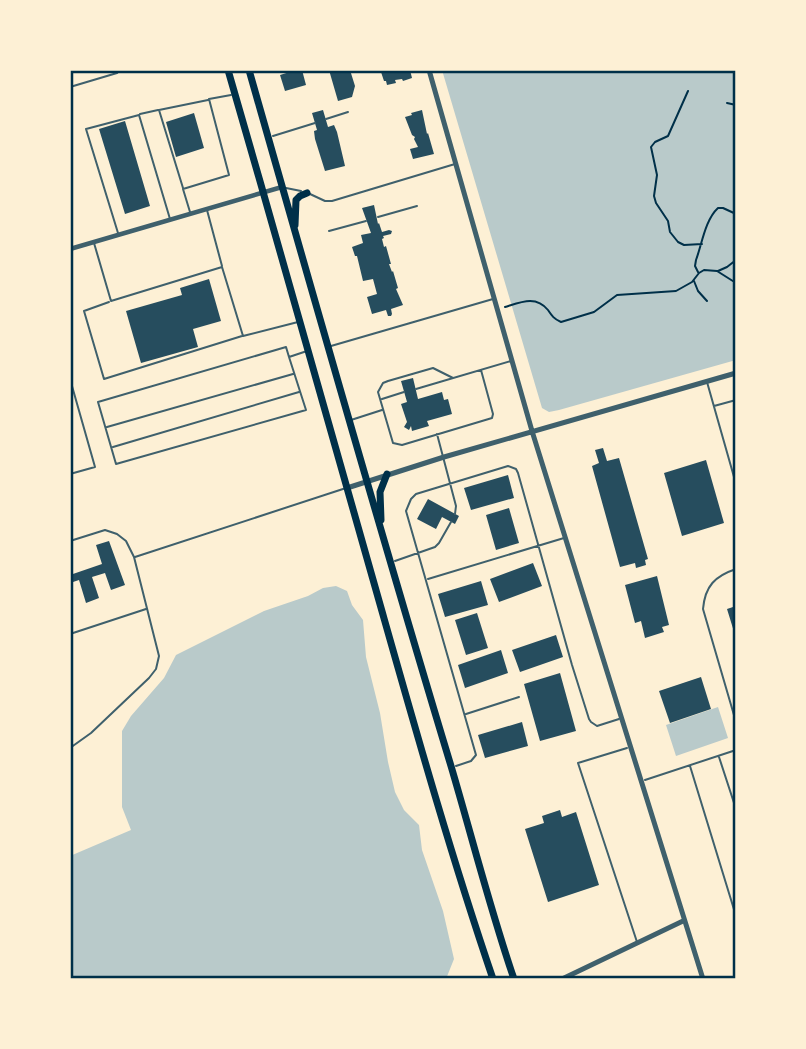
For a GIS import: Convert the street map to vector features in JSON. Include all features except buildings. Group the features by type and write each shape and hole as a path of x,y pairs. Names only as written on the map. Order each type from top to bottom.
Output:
{"highway":[{"path":"228,70 426,768 491,977"},
{"path":"249,70 327,347 513,979"},
{"path":"295,233 296,200 307,193"},
{"path":"382,535 380,492 387,474"}],"street":[{"path":"429,70 532,431 703,979"},
{"path":"70,249 282,187"},
{"path":"347,488 444,457 736,373"},
{"path":"562,979 683,920"}],"lane":[{"path":"70,87 120,70"},
{"path":"118,235 86,130 159,110 235,94"},
{"path":"183,189 229,175 209,99"},
{"path":"159,110 191,214"},
{"path":"326,119 348,112"},
{"path":"139,115 171,220"},
{"path":"268,138 315,123"},
{"path":"282,187 332,201 456,164"},
{"path":"378,217 417,206"},
{"path":"207,209 243,336"},
{"path":"330,231 366,220"},
{"path":"94,242 111,302"},
{"path":"222,267 84,311 104,379 243,336 299,322"},
{"path":"327,347 494,299"},
{"path":"286,347 295,374 306,410 116,464 98,402 286,347"},
{"path":"289,357 308,350"},
{"path":"416,389 512,361"},
{"path":"453,378 438,369 428,368 383,383 378,392 391,441 402,445 492,418 494,414 481,370"},
{"path":"106,428 295,374"},
{"path":"70,379 95,467 70,474"},
{"path":"707,381 736,484"},
{"path":"111,447 300,392"},
{"path":"380,399 404,392"},
{"path":"714,406 736,400"},
{"path":"349,421 383,409"},
{"path":"438,435 456,506 455,514"},
{"path":"452,768 471,761 476,755 406,511 416,494 508,466 512,466 518,473 589,719 597,726 621,719"},
{"path":"134,557 347,488"},
{"path":"390,563 435,547 451,522"},
{"path":"70,541 98,531 111,531 126,541 134,557 159,656 156,669 149,678 70,748"},
{"path":"426,579 565,537"},
{"path":"736,569 715,579 707,592 703,609 736,722"},
{"path":"70,653 70,633 148,608"},
{"path":"464,714 519,697"},
{"path":"630,747 578,763 637,943"},
{"path":"640,781 736,752"},
{"path":"719,757 736,809"},
{"path":"690,766 736,916"}],"path":[{"path":"688,91 668,136 651,147 657,175 654,196 668,221 670,232 678,242 702,244"},
{"path":"727,103 736,105"},
{"path":"699,273 695,266 709,219 718,208 736,215"},
{"path":"717,271 736,260"},
{"path":"498,310 532,300 543,304 555,320 561,322 594,312 617,295 676,291 707,269 717,271 736,283"},
{"path":"694,280 707,301"}],"shaded area":[{"path":"442,70 736,70 736,360 559,410 549,412 542,408"},
{"path":"336,586 347,591 352,605 363,620 366,657 395,792 404,810 419,825 422,850 443,911 454,959 446,979 70,979 70,856 131,830 122,807 122,731 131,716 164,678 176,655 264,611 323,588"},
{"path":"718,707 728,738 676,756 666,725"}]}
